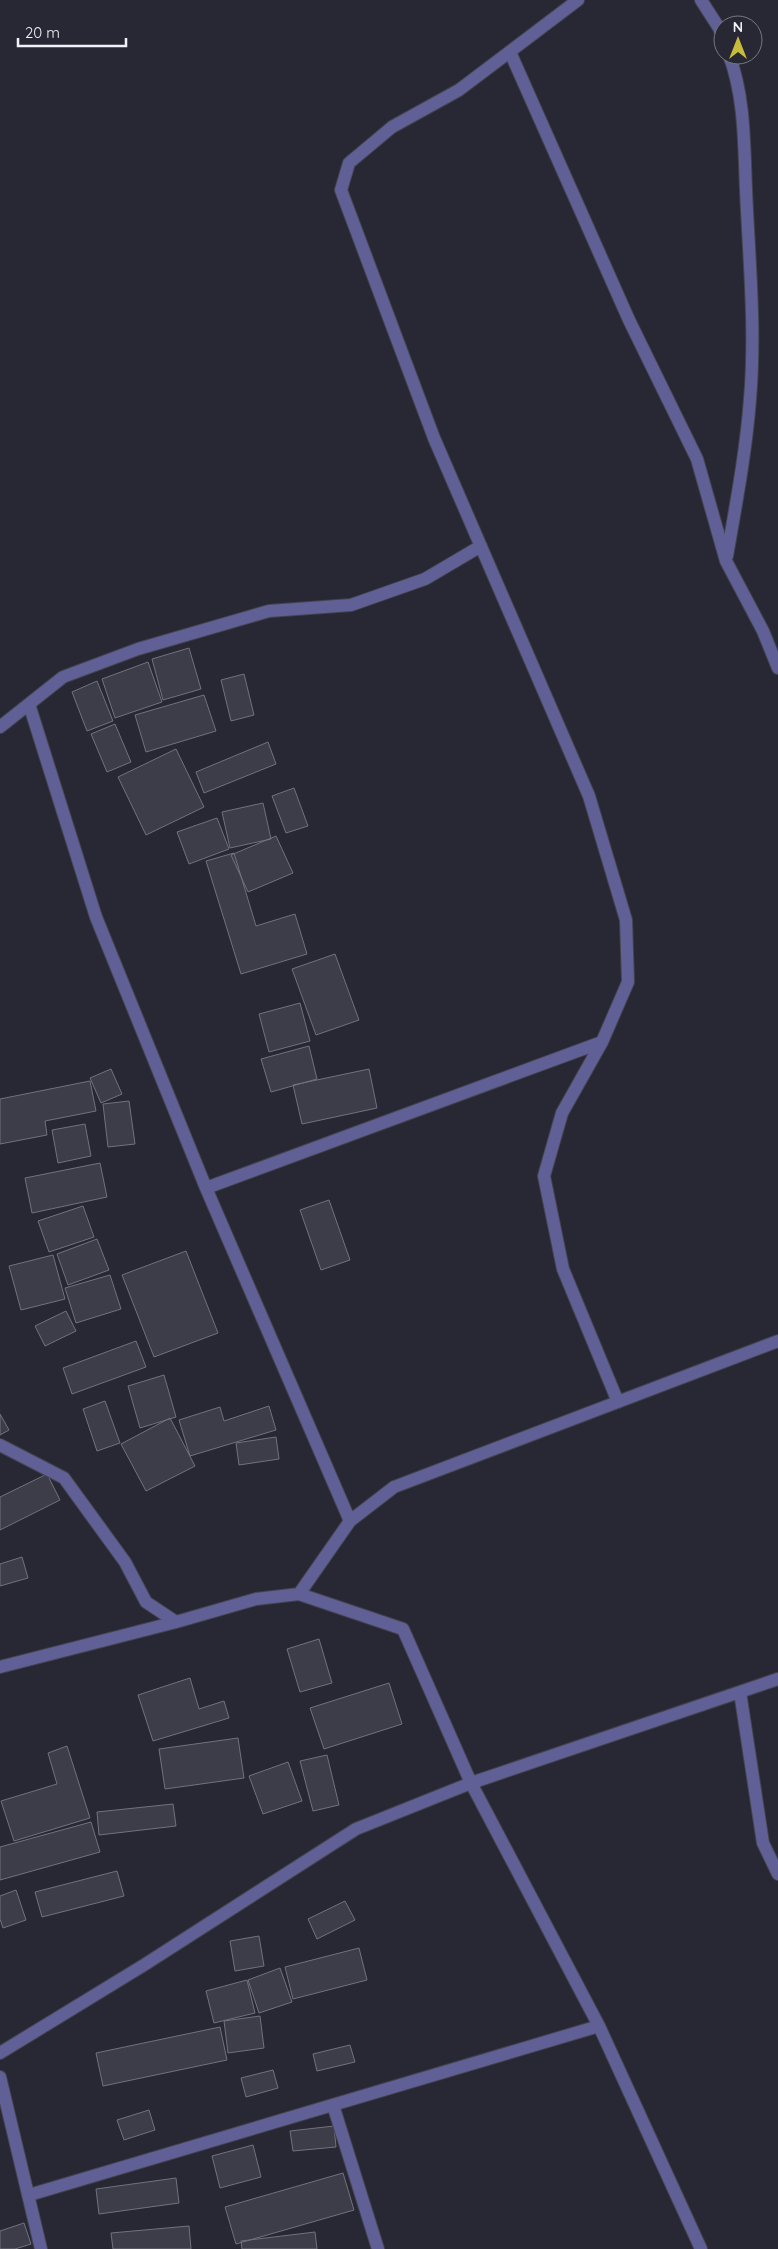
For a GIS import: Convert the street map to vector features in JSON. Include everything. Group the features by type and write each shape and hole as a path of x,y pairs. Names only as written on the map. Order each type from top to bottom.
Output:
{"street":[{"path":"578,0 459,90 392,127 349,163 341,190 434,438 590,796 626,920 628,982 602,1042 562,1113 544,1176 563,1269 618,1402"},
{"path":"702,0 713,18"},
{"path":"510,52 629,320 697,459 726,561 763,632 778,668"},
{"path":"726,561 742,468 750,397 752,302 738,77 733,65"},
{"path":"0,727 63,677 138,649 269,611 351,605 425,579 481,546"},
{"path":"29,704 96,917 206,1188 350,1521"},
{"path":"206,1188 602,1042"},
{"path":"299,1594 350,1521 394,1487 778,1341"},
{"path":"0,1446 64,1478 125,1562 146,1602 176,1622"},
{"path":"0,1666 176,1622 256,1599 299,1594 403,1629 471,1783 599,2026 701,2249"},
{"path":"0,2053 144,1966 356,1828 471,1783 778,1680"},
{"path":"740,1692 763,1843 778,1874"},
{"path":"29,2195 599,2026"},
{"path":"0,2077 41,2249"},
{"path":"332,2106 378,2249"}],"building":[{"path":"189,648 201,689 163,700 152,659"},
{"path":"148,662 162,702 115,718 102,679"},
{"path":"244,674 254,715 231,721 221,680"},
{"path":"97,681 113,721 87,731 72,692"},
{"path":"204,695 216,731 146,752 135,715"},
{"path":"115,724 131,762 107,772 91,734"},
{"path":"268,742 276,764 204,793 196,772"},
{"path":"176,749 204,807 146,835 118,777"},
{"path":"294,788 308,826 286,833 272,796"},
{"path":"263,803 271,839 230,848 222,812"},
{"path":"217,818 229,849 189,864 177,832"},
{"path":"276,836 293,873 248,892 231,855"},
{"path":"234,853 256,926 295,914 307,954 241,974 206,861"},
{"path":"335,954 359,1020 316,1035 292,969"},
{"path":"300,1003 310,1041 269,1052 259,1014"},
{"path":"309,1046 317,1079 271,1092 261,1059"},
{"path":"111,1069 122,1094 101,1103 90,1078"},
{"path":"369,1069 377,1108 302,1124 293,1085"},
{"path":"90,1081 96,1111 45,1121 47,1135 0,1144 0,1099"},
{"path":"129,1101 135,1144 108,1147 103,1104"},
{"path":"85,1124 91,1156 58,1163 52,1130"},
{"path":"100,1163 107,1197 32,1213 25,1178"},
{"path":"329,1200 350,1260 321,1270 300,1210"},
{"path":"83,1206 94,1237 49,1252 38,1221"},
{"path":"97,1239 109,1270 68,1285 57,1254"},
{"path":"186,1251 218,1333 154,1357 122,1275"},
{"path":"53,1255 65,1299 21,1310 9,1266"},
{"path":"110,1275 121,1309 76,1323 65,1288"},
{"path":"66,1311 76,1331 45,1346 35,1326"},
{"path":"136,1341 146,1367 72,1394 63,1368"},
{"path":"164,1375 176,1417 140,1428 128,1386"},
{"path":"105,1401 120,1443 97,1451 83,1409"},
{"path":"269,1406 276,1430 190,1456 179,1420 220,1407 224,1421"},
{"path":"0,1414 9,1430 0,1435"},
{"path":"170,1418 195,1466 146,1491 121,1444"},
{"path":"276,1437 279,1459 239,1465 236,1443"},
{"path":"47,1474 60,1500 0,1530 0,1497"},
{"path":"22,1557 28,1578 0,1586 0,1564"},
{"path":"319,1639 332,1683 300,1692 287,1649"},
{"path":"190,1678 199,1709 224,1701 229,1718 153,1741 138,1695"},
{"path":"389,1683 402,1724 324,1749 310,1708"},
{"path":"238,1738 244,1778 165,1789 159,1749"},
{"path":"67,1746 90,1818 14,1841 1,1801 57,1784 48,1753"},
{"path":"327,1755 339,1805 313,1811 300,1761"},
{"path":"288,1762 302,1801 263,1814 249,1776"},
{"path":"173,1804 176,1826 99,1835 97,1812"},
{"path":"91,1822 100,1852 0,1880 0,1847"},
{"path":"117,1871 124,1896 42,1917 35,1892"},
{"path":"16,1890 26,1920 3,1928 0,1919 0,1896"},
{"path":"345,1901 355,1920 317,1939 308,1919"},
{"path":"259,1936 264,1966 235,1971 230,1941"},
{"path":"359,1948 367,1980 293,1999 285,1967"},
{"path":"280,1968 292,2002 259,2013 248,1980"},
{"path":"247,1980 255,2013 214,2023 206,1991"},
{"path":"260,2016 264,2048 228,2053 224,2021"},
{"path":"220,2027 227,2060 103,2086 96,2053"},
{"path":"350,2045 355,2062 317,2071 313,2054"},
{"path":"273,2070 278,2088 246,2097 241,2078"},
{"path":"149,2110 155,2130 124,2140 117,2120"},
{"path":"334,2126 336,2147 293,2151 290,2131"},
{"path":"253,2145 261,2177 220,2188 212,2156"},
{"path":"343,2173 354,2210 236,2244 225,2207"},
{"path":"176,2178 179,2203 99,2214 96,2189"},
{"path":"24,2223 31,2244 15,2249 0,2249 0,2231"},
{"path":"189,2226 191,2249 113,2249 111,2233"},
{"path":"315,2232 317,2249 242,2249 241,2241"}]}
